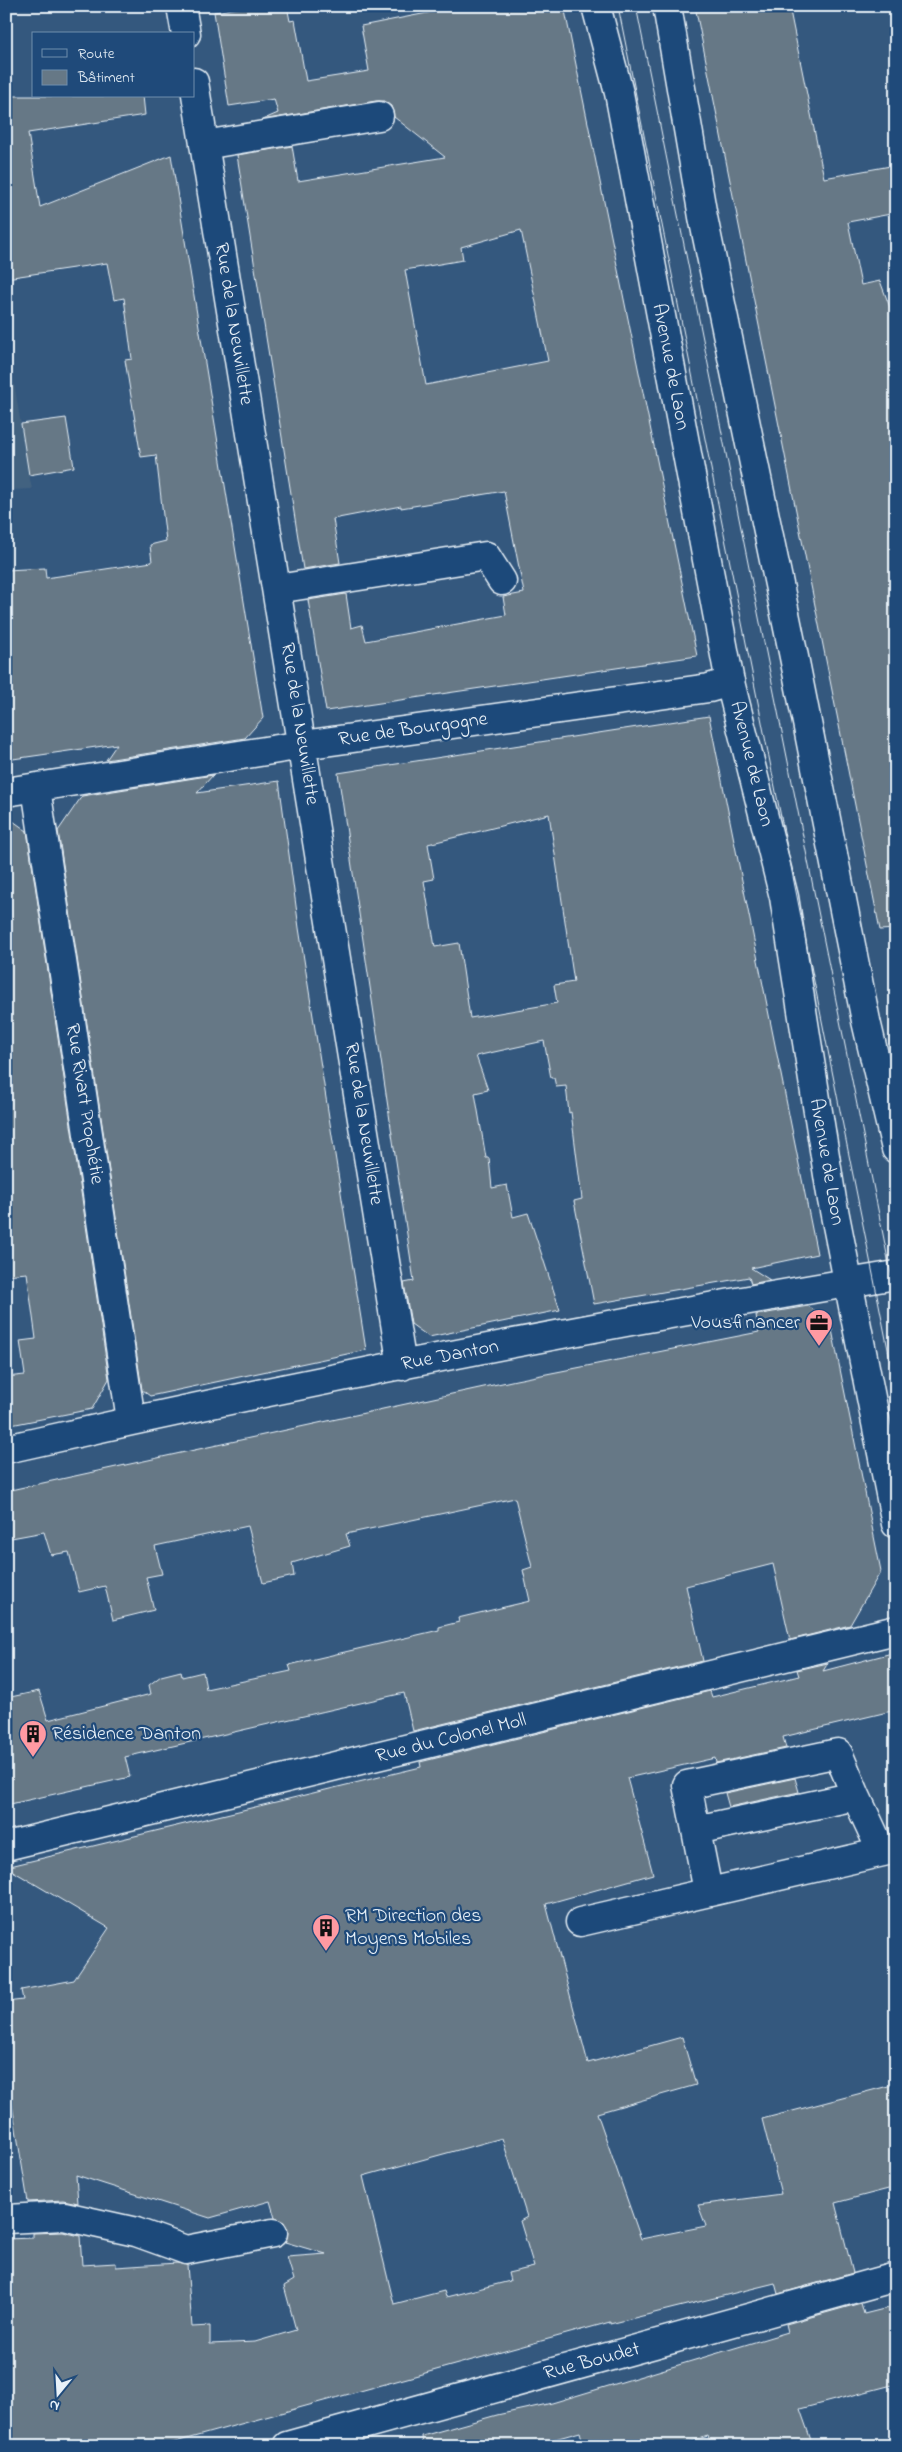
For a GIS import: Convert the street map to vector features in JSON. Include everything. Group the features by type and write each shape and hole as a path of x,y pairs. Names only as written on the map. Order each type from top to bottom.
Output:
{"street":[{"path":"181,6 186,32"},
{"name":"Avenue de Laon","path":"596,6 619,93 730,682 784,897 832,1200 850,1282 896,1524"},
{"path":"667,6 703,217 794,657 866,1021 896,1149"},
{"name":"Rue de la Neuvillette","path":"195,88 402,1366"},
{"path":"204,145 380,116"},
{"path":"277,589 486,556 502,581"},
{"name":"Rue de Bourgogne","path":"6,792 302,745 708,688 730,682"},
{"name":"Rue Rivart Prophétie","path":"36,788 132,1420"},
{"name":"Rue Danton","path":"6,1449 132,1420 402,1366 896,1274"},
{"name":"Rue du Colonel Moll","path":"6,1846 896,1630"},
{"path":"580,1922 889,1850 856,1796 838,1753 687,1785 708,1892"},
{"path":"696,1830 856,1796"},
{"path":"6,2219 64,2216 136,2232 186,2250 273,2233"},
{"name":"Rue Boudet","path":"287,2446 896,2277"}],"shaded area":[{"path":"6,333 29,475 32,489 6,490"}],"building":[{"path":"251,6 287,6 290,21 295,20 306,81 369,71 361,26 463,6 564,6 697,656 326,711 308,600 346,594 351,628 362,625 366,641 506,615 503,597 524,593 504,491 401,508 401,506 333,519 340,563 303,569 237,155 292,146 298,181 445,157 394,117 391,106 384,101 262,120 278,113 274,99 229,106 214,12","holes":["521,230 548,361 426,385 405,270 463,260 461,247"]},
{"path":"695,6 789,6 824,178 896,165 896,213 848,222 861,285 880,281 896,323 896,929 880,930"},
{"path":"6,96 32,96 32,98 143,98 145,115 28,133 40,207 171,155 263,718 245,738 106,760 117,744 6,760 6,570 45,568 46,578 152,562 150,545 166,541 156,455 141,457 125,360 132,359 124,298 114,300 107,263 6,278"},
{"path":"66,418 74,467 29,475 21,424"},
{"path":"709,716 817,1254 751,1268 770,1280 751,1284 749,1277 594,1304 574,1201 582,1199 571,1112 569,1113 566,1086 556,1087 554,1078 551,1078 544,1041 476,1056 488,1090 475,1093 486,1158 489,1158 492,1188 507,1185 513,1217 528,1213 560,1310 429,1337 411,1324 404,1283 414,1281 338,773","holes":["549,814 574,982 554,985 557,1003 470,1018 459,943 435,947 424,881 434,879 428,844"]},
{"path":"213,775 197,793 279,781 299,928 366,1350 150,1396 142,1390 58,831 82,796"},
{"path":"6,816 27,831 109,1379 92,1409 6,1426 6,1377 25,1375 20,1341 36,1339 27,1273 6,1275 6,1228 11,1228 6,1192"},
{"path":"808,1306 830,1320 881,1571 850,1625 790,1640 773,1564 686,1586 703,1661 413,1731 404,1693 125,1757 130,1777 6,1805 6,1698 39,1691 48,1720 151,1694 149,1685 161,1676 181,1671 182,1677 203,1672 206,1689 291,1671 289,1665 439,1630 439,1627 459,1622 458,1618 530,1601 523,1570 532,1567 515,1498 346,1534 350,1546 292,1563 294,1576 263,1583 248,1526 155,1546 162,1574 146,1577 154,1610 113,1620 105,1586 79,1592 69,1552 51,1555 44,1532 6,1539 6,1491 516,1380 759,1332 756,1315"},
{"path":"896,1652 896,1710 783,1737 786,1748 716,1763 715,1758 627,1778 653,1874 546,1904 588,2063 682,2037 696,2085 597,2113 641,2239 706,2226 698,2205 781,2194 762,2119 896,2084 896,2187 835,2203 853,2273 778,2294 775,2283 610,2324 610,2322 161,2446 6,2446 6,2239 33,2238 33,2233 63,2232 80,2236 82,2265 116,2263 116,2267 177,2263 187,2265 192,2327 210,2326 210,2344 255,2342 296,2330 284,2286 294,2280 287,2257 326,2254 285,2242 288,2230 284,2222 275,2218 270,2201 210,2218 76,2175 78,2203 63,2200 28,2202 6,2068 6,2002 23,2000 21,1990 74,1980 109,1928 6,1867 421,1767 420,1762 710,1691 712,1697 799,1676 797,1670 828,1663 823,1671","holes":["502,2138 527,2217 520,2221 534,2267 508,2273 510,2281 446,2297 444,2291 394,2304 363,2176"]},
{"path":"795,1778 799,1792 729,1807 725,1793"},
{"path":"861,2303 864,2314 896,2306 896,2384 800,2409 813,2446 712,2446 708,2436 675,2446 584,2446 580,2432 530,2446 423,2446 422,2436 497,2415 552,2403 788,2332 786,2324"}],"tram line":[{"path":"618,6 896,1389"},
{"path":"636,6 896,1299"}],"place":[{"name":"Vousfinancer","path":"819,1347"},
{"name":"Résidence Danton","path":"33,1758"},
{"name":"RM Direction des Moyens Mobiles","path":"326,1952"}]}
